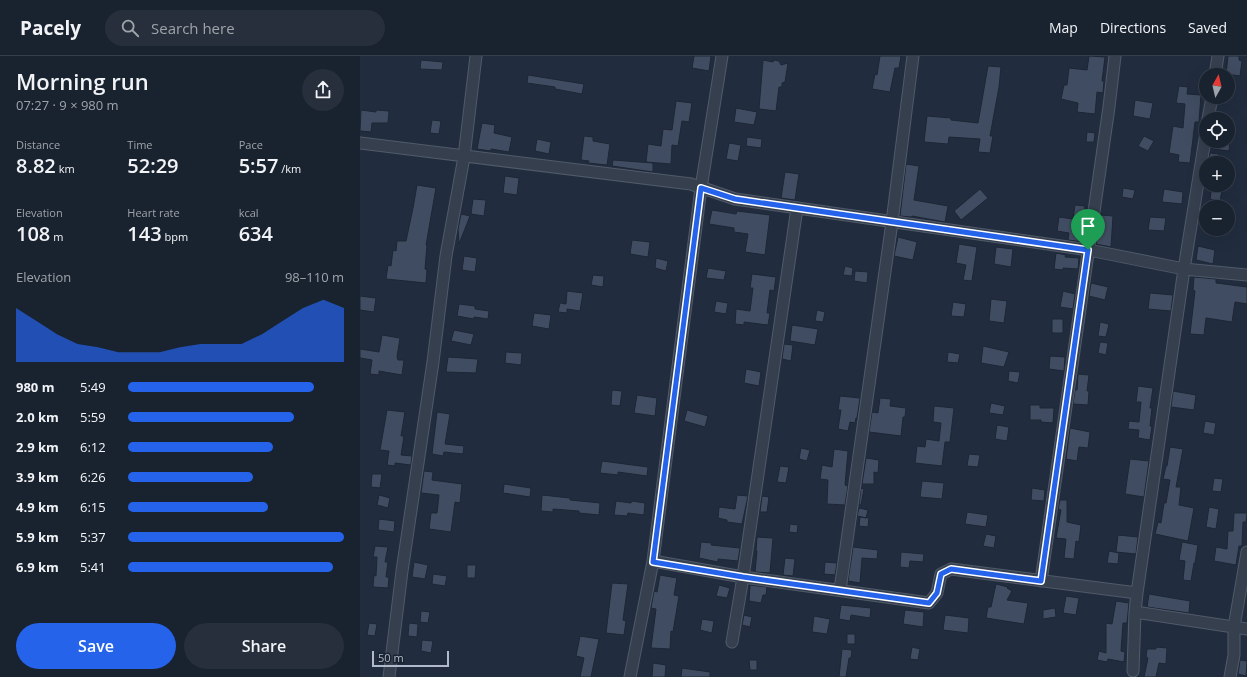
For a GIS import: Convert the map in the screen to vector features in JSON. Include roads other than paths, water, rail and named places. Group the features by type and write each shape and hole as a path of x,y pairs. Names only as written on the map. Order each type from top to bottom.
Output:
{"street":[{"path":"389,677 402,571 433,362 446,256 464,157 476,56"},
{"path":"630,677 653,562 701,188 722,56"},
{"path":"840,590 892,222 913,56"},
{"path":"1041,581 1109,107 1114,56"},
{"path":"1216,68 1218,56"},
{"path":"360,143 691,184 735,199 1088,250 1184,269 1247,275"},
{"path":"1133,671 1137,593 1184,269 1203,148"},
{"path":"732,642 743,577 797,208"},
{"path":"1230,677 1234,655 1234,627 1247,552"},
{"path":"653,562 743,577 929,603 937,593 941,574 951,569 1137,593"},
{"path":"1135,612 1247,629"}]}
